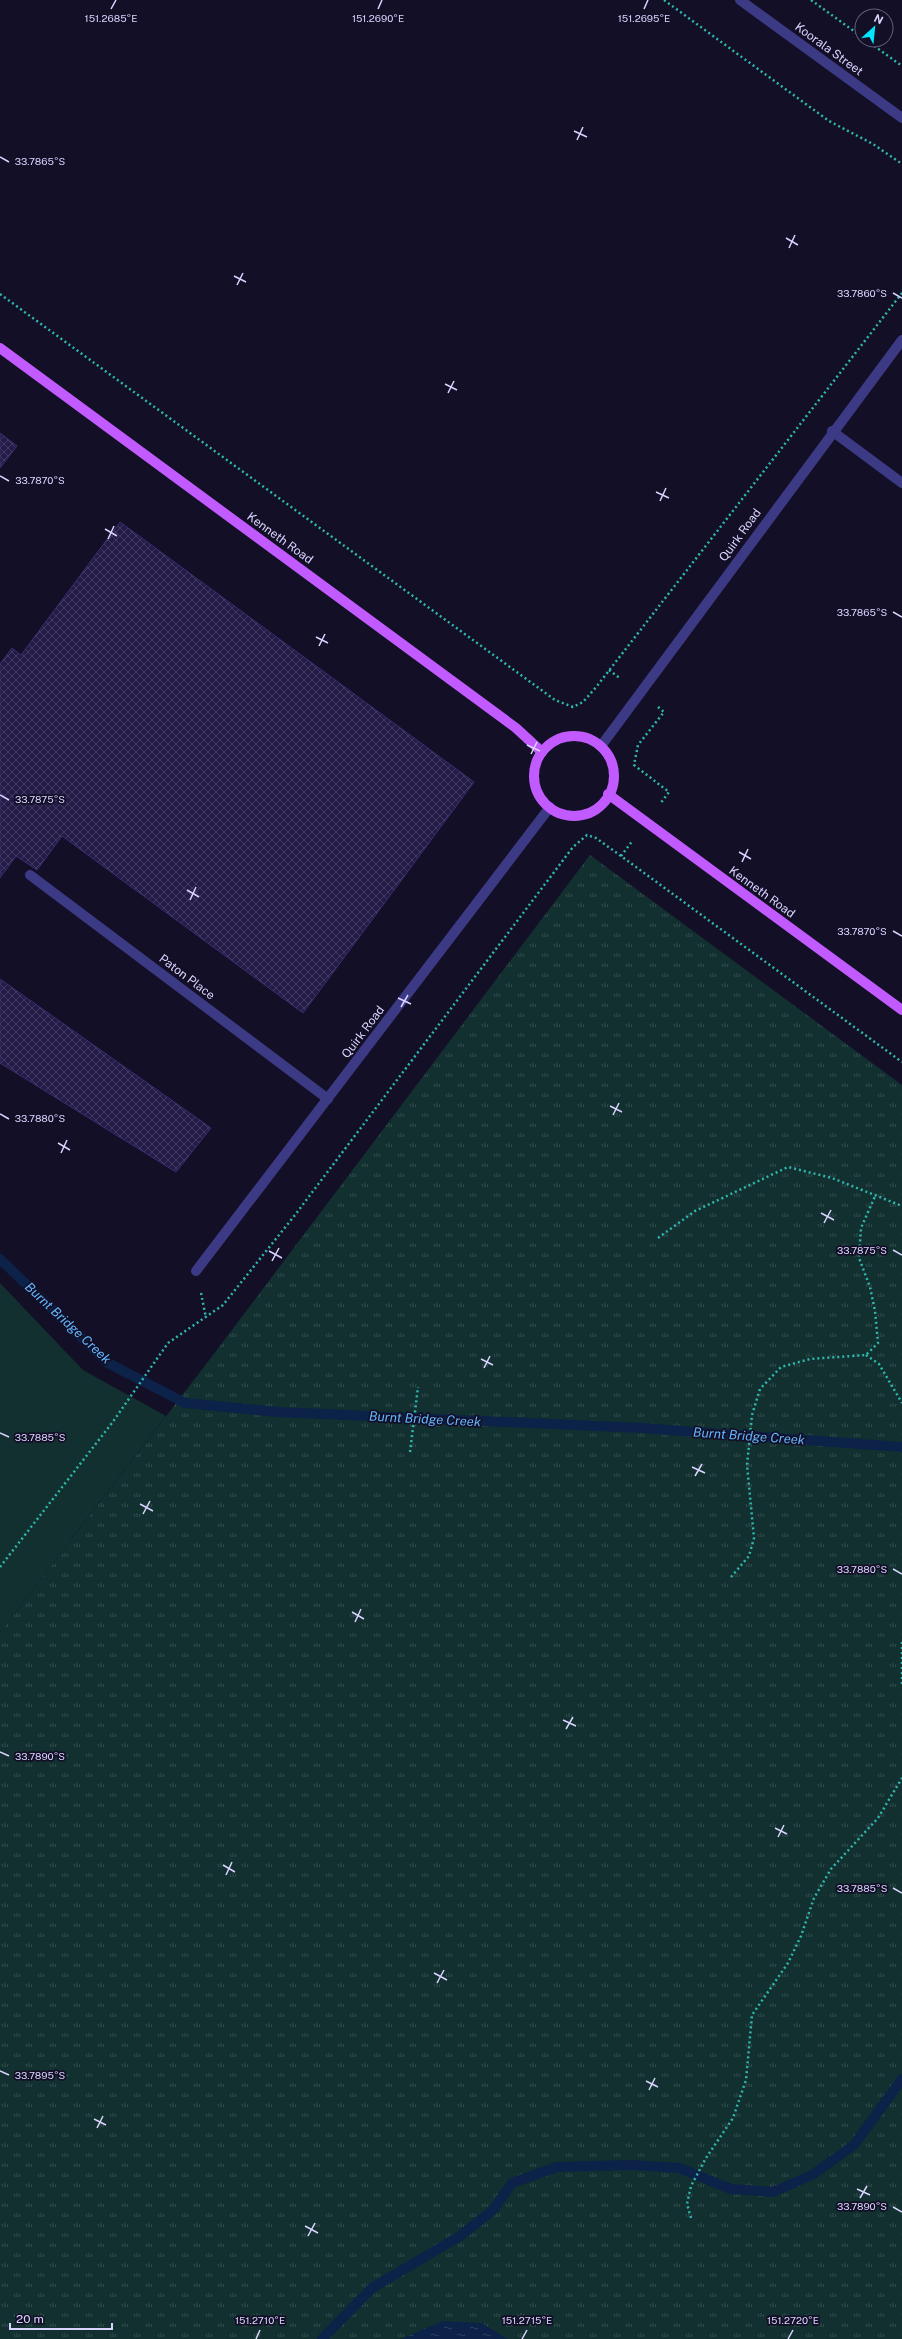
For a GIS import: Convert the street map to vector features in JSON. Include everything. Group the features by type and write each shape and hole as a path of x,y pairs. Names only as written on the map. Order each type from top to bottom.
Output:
{"main road":[{"name":"Kenneth Road","path":"0,348 516,728 542,752"},
{"path":"575,736 589,739 601,746 607,754 614,773 612,787 599,806 583,815 570,815 558,812 550,807 541,798 535,786 534,775 536,762 542,752 552,742 561,738 575,736"},
{"name":"Kenneth Road","path":"608,794 902,1010"}],"street":[{"name":"Koorala Street","path":"740,0 902,118"},
{"name":"Quirk Road","path":"601,746 832,431 902,340"},
{"path":"832,431 902,483"},
{"name":"Quirk Road","path":"196,1271 550,807"},
{"name":"Paton Place","path":"30,876 328,1099"}],"path":[{"path":"664,0 829,121 872,144 902,164"},
{"path":"811,0 854,31"},
{"path":"877,48 902,66"},
{"path":"0,294 555,700 573,707 584,702 902,293"},
{"path":"664,712 638,745 634,766 669,792"},
{"path":"0,1567 168,1343 223,1305 295,1215 573,847 587,835 596,838 622,856 902,1062"},
{"path":"658,1238 695,1210 788,1166 832,1178 876,1194 902,1206"},
{"path":"866,1355 878,1343 875,1311 870,1287 859,1258 861,1228 876,1194"},
{"path":"732,1577 749,1556 754,1538 747,1465 752,1415 760,1389 780,1368 810,1359 866,1355 879,1364 902,1403"},
{"path":"410,1452 418,1387"},
{"path":"902,1642 902,1685"},
{"path":"691,2218 687,2204 691,2186 706,2158 733,2118 746,2080 752,2015 788,1963 801,1936 814,1898 831,1869 878,1818 902,1778"}],"green space":[{"path":"590,855 902,1085 902,2339 0,2339 0,1632 207,1363"},
{"path":"0,1283 83,1370 166,1416 0,1632"}],"water":[{"path":"442,2321 482,2323 508,2339 401,2339"}],"building":[{"path":"0,433 17,446 0,468"},
{"path":"120,522 474,782 303,1013 62,836 37,870 16,856 0,878 0,664 12,648 21,655"},
{"path":"0,979 211,1128 176,1172 0,1063"}],"waterway":[{"name":"Burnt Bridge Creek","path":"0,1259 108,1363 185,1403 278,1412 642,1428 902,1447"},
{"path":"322,2339 372,2288 460,2236 493,2210 512,2183 557,2167 631,2165 679,2168 731,2189 773,2192 812,2175 854,2145 902,2079"}]}
